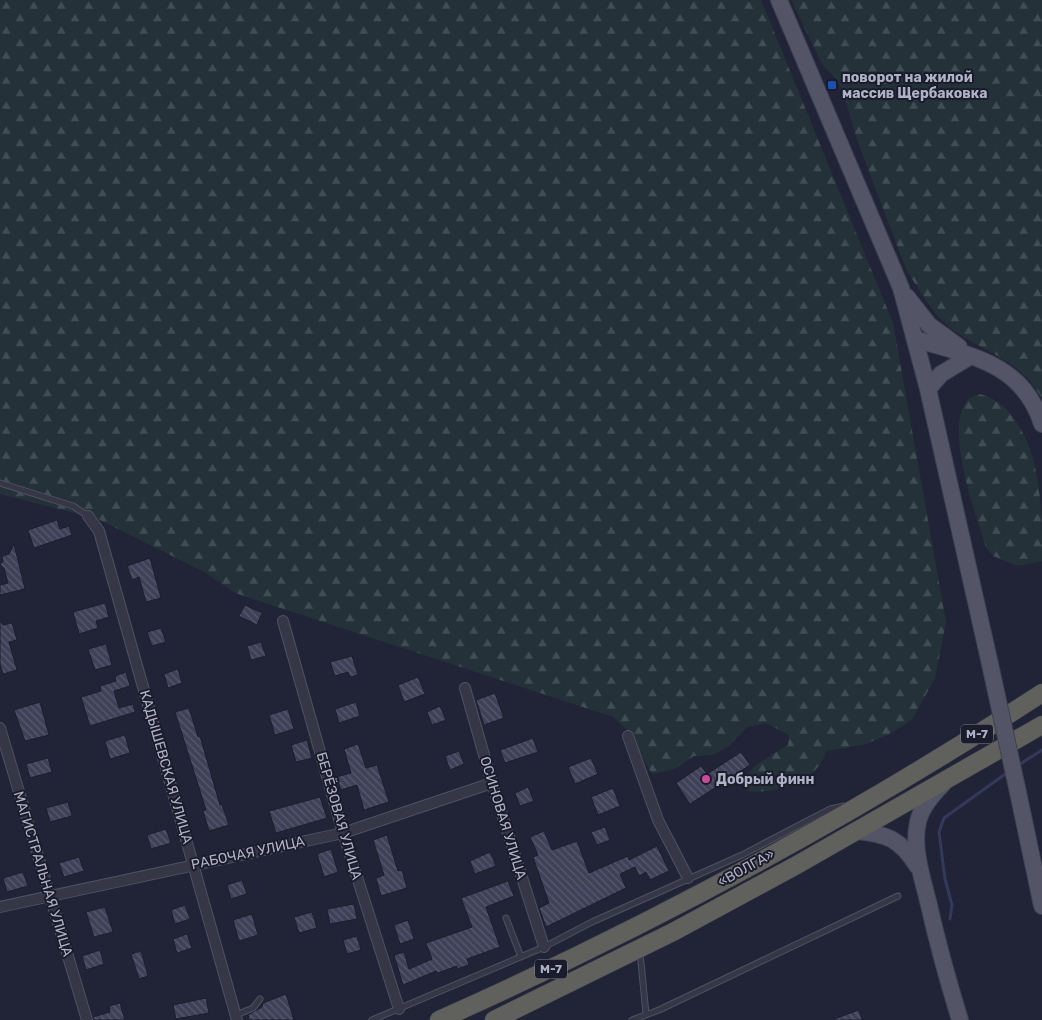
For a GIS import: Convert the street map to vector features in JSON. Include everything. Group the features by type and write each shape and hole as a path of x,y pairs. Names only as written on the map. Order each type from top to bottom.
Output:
{"highway":[{"name":"«ВОЛГА»","path":"439,1020 552,969 661,914 862,803 1036,697"},
{"name":"«ВОЛГА»","path":"494,1020 639,949 856,831 1042,725"}],"main road":[{"path":"779,0 901,288 928,389 1042,906"},
{"path":"901,288 929,325 971,356"},
{"path":"915,339 992,364 1013,377 1032,402 1042,424"},
{"path":"928,389 941,374 971,356"},
{"path":"1036,697 1042,687"},
{"path":"946,780 928,801 919,818 917,841 920,868 942,959 960,1020"},
{"path":"856,831 886,836 897,841 908,850 920,868"}],"street":[{"name":"КАДЫШЕВСКАЯ УЛИЦА","path":"88,516 98,531 236,1017"},
{"name":"БЕРЁЗОВАЯ УЛИЦА","path":"283,621 344,833 399,1009"},
{"name":"ОСИНОВАЯ УЛИЦА","path":"465,688 492,783 544,947"},
{"name":"МАГИСТРАЛЬНАЯ УЛИЦА","path":"0,728 87,1020"},
{"path":"628,736 658,820 688,878"},
{"name":"РАБОЧАЯ УЛИЦА","path":"0,907 50,898 194,864 344,833 492,783"}],"lane":[{"path":"0,483 74,506 88,516"},
{"path":"372,1020 544,947 592,922 742,855 830,809 862,803"},
{"path":"632,1020 659,1010 898,896"},
{"path":"506,918 521,956"},
{"path":"639,949 646,1014"},
{"path":"236,1017 253,1008 260,998"}],"green space":[{"path":"0,0 761,0 893,323 946,622 935,678 912,720 888,735 863,745 826,751 822,762 815,771 795,784 783,788 748,791 742,782 756,765 788,745 789,735 766,723 747,727 729,746 713,755 694,756 674,769 652,774 628,731 613,717 235,593 204,572 98,519 0,494"},
{"path":"791,0 1042,0 1042,399 1034,386 1015,367 948,326 934,311 916,286 906,269 857,140 843,92 836,79 822,64"},
{"path":"979,394 990,397 1005,408 1017,423 1026,440 1033,459 1040,499 1042,561 1018,566 993,556 986,547 969,494 960,450 959,430 961,413 968,400"}],"building":[{"path":"57,520 60,529 69,526 72,535 34,548 28,530"},
{"path":"14,544 25,589 0,595 0,585 8,583 4,568 0,565 3,561 2,556 9,554"},
{"path":"150,558 161,598 146,602 139,577 132,580 127,566"},
{"path":"105,603 109,617 96,621 98,628 79,634 73,612"},
{"path":"245,605 262,613 257,625 239,616"},
{"path":"0,621 3,625 12,623 17,640 9,642 17,670 3,674 0,664"},
{"path":"161,628 166,642 152,646 147,632"},
{"path":"261,642 266,656 251,660 247,646"},
{"path":"106,644 112,665 95,670 88,649"},
{"path":"352,656 358,675 350,677 348,672 335,676 330,662"},
{"path":"178,669 182,683 168,688 164,674"},
{"path":"126,672 130,686 114,691 119,708 133,704 135,712 90,726 81,697 101,691 100,686 116,681 115,676"},
{"path":"418,677 425,694 404,702 398,685"},
{"path":"495,693 504,718 484,725 476,700"},
{"path":"40,702 49,735 25,741 14,710"},
{"path":"356,702 360,716 339,723 335,709"},
{"path":"440,706 446,720 432,725 427,712"},
{"path":"189,708 198,737 200,736 220,805 222,805 229,825 209,831 203,811 206,810 175,712"},
{"path":"288,709 294,729 275,735 269,715"},
{"path":"125,735 130,753 110,759 105,741"},
{"path":"533,738 538,752 505,763 500,750"},
{"path":"307,740 312,758 296,762 291,745"},
{"path":"358,744 366,768 377,765 389,802 364,810 357,785 341,790 336,777 351,773 344,749"},
{"path":"459,751 464,764 450,770 445,756"},
{"name":"Добрый финн","path":"741,752 750,765 690,804 676,783 701,766 707,774"},
{"path":"48,758 52,772 30,778 26,764"},
{"path":"591,758 598,774 575,784 568,767"},
{"path":"528,787 534,801 520,806 515,793"},
{"path":"613,788 620,806 598,815 591,797"},
{"path":"320,797 327,818 276,833 269,811"},
{"path":"68,802 72,816 50,822 46,808"},
{"path":"605,827 610,840 597,845 591,832"},
{"path":"166,829 171,843 151,849 147,835"},
{"path":"544,831 552,850 577,841 589,873 628,856 629,860 657,846 669,871 650,880 646,872 639,876 635,867 620,874 626,888 546,927 539,908 549,903 533,857 538,855 530,837"},
{"path":"387,835 398,871 402,870 407,888 381,896 376,878 384,875 373,840"},
{"path":"331,849 338,872 324,877 317,854"},
{"path":"490,852 496,866 475,874 470,861"},
{"path":"79,857 84,871 64,877 59,863"},
{"path":"23,872 28,886 7,892 3,878"},
{"path":"242,880 247,894 231,899 227,885"},
{"path":"508,881 514,896 486,907 500,947 467,959 469,965 457,969 457,966 438,973 436,971 403,985 394,955 404,952 409,969 432,959 426,943 472,927 461,898"},
{"path":"354,904 357,919 330,924 327,909"},
{"path":"185,905 190,919 175,924 171,910"},
{"path":"105,907 113,932 94,937 86,912"},
{"path":"312,912 317,928 299,933 294,917"},
{"path":"252,914 258,935 239,941 233,920"},
{"path":"408,920 414,939 400,944 394,925"},
{"path":"187,934 192,948 177,953 173,939"},
{"path":"357,936 361,950 347,954 343,940"},
{"path":"100,950 104,964 86,970 82,956"},
{"path":"141,951 148,976 139,979 131,954"},
{"path":"286,994 294,1020 249,1020 248,1015 262,1007 263,1003"},
{"path":"206,998 209,1013 176,1019 173,1005"},
{"path":"120,1003 125,1020 94,1020 93,1017 110,1012 109,1006"},
{"path":"859,1010 862,1020 834,1020 834,1019"}],"waterway":[{"path":"1017,766 1042,750"},
{"path":"950,919 952,905 945,879 939,832 944,818 1008,772"}],"place":[{"name":"поворот на жилой массив Щербаковка","path":"832,85"},
{"name":"Добрый финн","path":"706,779"}]}
